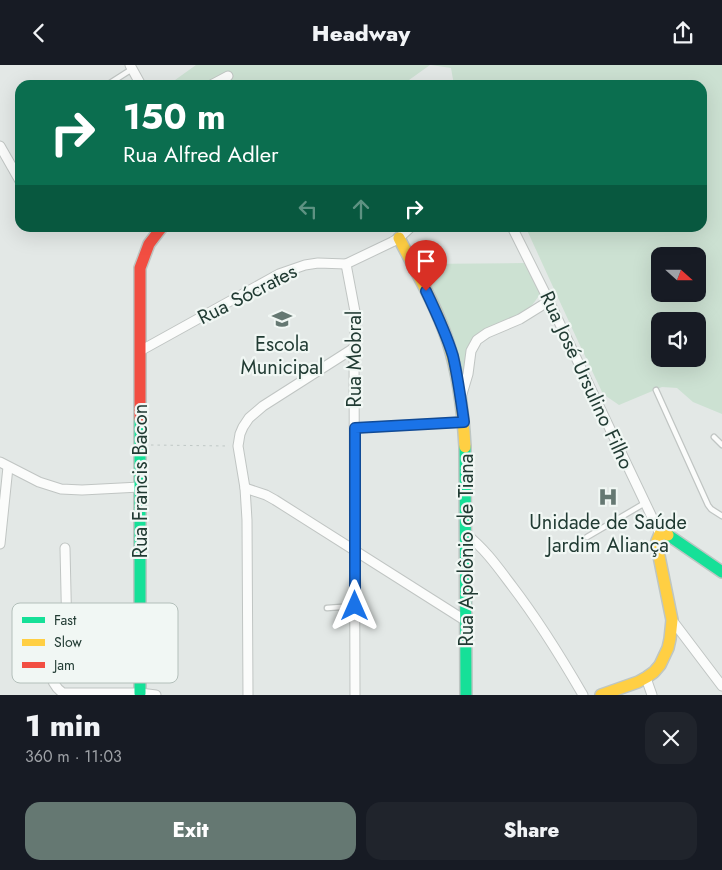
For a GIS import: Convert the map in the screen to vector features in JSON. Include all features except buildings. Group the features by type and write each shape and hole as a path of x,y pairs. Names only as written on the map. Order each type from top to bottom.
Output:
{"street":[{"path":"131,67 138,80"},
{"path":"220,80 228,76"},
{"path":"0,146 15,172"},
{"name":"Rua Francis Bacon","path":"140,603 140,268 149,244 158,232"},
{"name":"Rua Sócrates","path":"140,351 285,272 312,264 346,264 399,238 406,232"},
{"name":"Rua José Ursulino Filho","path":"514,232 660,534"},
{"name":"Rua Apolônio de Tiana","path":"399,238 448,340 461,398 466,449 466,695"},
{"name":"Rua Mobral","path":"346,264 356,317 354,348 355,695"},
{"path":"461,398 468,374 471,351 477,340 487,333 526,316 549,301"},
{"path":"248,695 247,520 245,488 238,447 240,434 243,427 256,411 354,348"},
{"path":"355,428 464,422"},
{"path":"0,544 4,465 40,482 61,489 82,490 140,487"},
{"path":"245,488 275,500 466,621"},
{"path":"466,534 484,550 518,593 556,649 583,695"},
{"path":"600,695 653,674 667,652 672,620 657,546 660,534 666,534 722,572"},
{"path":"65,547 66,603"},
{"path":"672,620 722,686"},
{"path":"646,678 652,695"},
{"path":"55,683 63,693 140,693 156,695"},
{"name":"Rua Francis Bacon","path":"140,683 140,693"}],"lane":[{"path":"114,80 131,67"},
{"path":"656,391 708,505 722,516"},
{"path":"714,437 722,445"},
{"path":"587,537 645,503"},
{"path":"327,608 355,606"}],"path":[{"path":"140,445 238,447"}],"green space":[{"path":"196,65 430,65 409,80 175,80"},
{"path":"431,65 722,65 722,414 693,402 677,388 662,387 619,405 603,394 528,232 707,232 707,80 453,80 451,68"},
{"path":"524,263 540,294 527,310 488,328 475,337 470,343 467,352 462,381 418,264"}],"traffic: fast":[{"path":"140,419 140,603"},
{"path":"465,447 466,695"},
{"path":"668,535 722,572"},
{"path":"140,683 140,693"}],"traffic: slow":[{"path":"399,238 432,302 448,342 460,394 465,447"},
{"path":"601,695 647,677 660,665 668,648 672,620 657,546 660,534 668,535"}],"traffic: jam":[{"path":"140,419 140,268 149,244 158,232"}],"place":[{"name":"Escola Municipal","path":"282,319"},
{"name":"Unidade de Saúde Jardim Aliança","path":"608,497"}],"route":[{"path":"355,606 355,428 464,422 461,398 448,340 426,291"}]}
